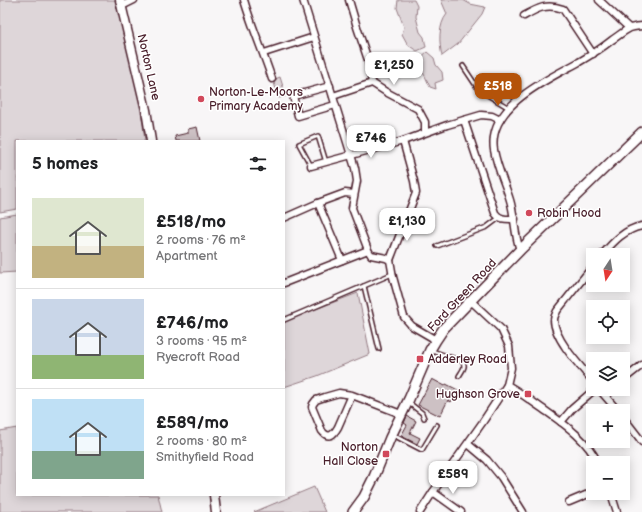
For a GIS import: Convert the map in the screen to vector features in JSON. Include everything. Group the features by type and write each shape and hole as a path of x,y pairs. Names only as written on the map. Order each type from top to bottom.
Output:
{"main road":[{"name":"Ford Green Road","path":"353,512 364,497 374,477 430,350 444,328 520,250 642,132"}],"street":[{"path":"121,3 134,0"},
{"path":"244,0 272,79"},
{"path":"303,0 355,168 357,181 352,208 371,255 390,260"},
{"path":"349,0 369,63 372,83 418,109 425,122 425,132"},
{"path":"599,0 629,28"},
{"name":"Norton Lane","path":"121,3 146,110 151,140"},
{"path":"524,16 547,6 555,6 563,9 593,54"},
{"path":"520,250 517,242 511,202 497,164 494,150 497,125 517,99 593,54 629,28 642,26"},
{"path":"264,53 314,37"},
{"path":"333,96 372,83"},
{"path":"330,86 293,96 298,116 335,105"},
{"path":"311,166 403,141 425,132 481,115 492,116 500,120"},
{"path":"464,120 495,213 499,218 514,219"},
{"path":"403,141 416,193 390,260 392,274 404,317 412,326 436,340"},
{"path":"285,218 344,193 354,194"},
{"path":"318,203 342,260"},
{"path":"607,248 622,234 642,226"},
{"path":"285,283 368,250"},
{"path":"586,275 557,311 554,318 555,327 570,353 586,372"},
{"path":"420,512 507,385 511,368 509,346 501,329 471,301"},
{"path":"630,374 642,365"},
{"path":"507,385 518,391 561,422 585,443 595,456"},
{"path":"352,395 336,431 332,435 328,436 324,434 312,407 316,400 325,396 339,393 352,395 401,414"},
{"path":"561,422 572,409 588,396"},
{"path":"606,396 612,404"},
{"path":"630,426 642,442"},
{"path":"468,444 487,460 501,477 523,512"},
{"path":"433,492 461,512"},
{"path":"569,502 586,495"},
{"path":"214,496 216,512"},
{"path":"613,500 617,512"}],"lane":[{"path":"463,66 479,90 509,108"},
{"path":"311,166 299,144 318,136 326,162"},
{"path":"437,246 488,227 499,218"},
{"path":"285,320 392,274"},
{"path":"364,286 379,349"},
{"path":"430,350 464,362 464,366 459,376"},
{"path":"408,402 414,406 424,418"},
{"path":"392,434 422,450 438,425"}],"shaded area":[{"path":"0,0 116,0 140,102 145,140 16,140 16,209 0,212"},
{"path":"398,0 414,0 417,6 416,17 420,32 424,37 426,47 417,51 408,45 402,34 404,27 397,8"},
{"path":"441,0 463,0 470,4 485,7 482,14 458,44 442,56 440,34 442,23 447,14"},
{"path":"427,52 434,58 436,65 442,72 443,80 435,83 436,89 430,87 420,68 421,57"},
{"path":"280,77 286,96 279,98 273,80"},
{"path":"16,214 16,272 0,273 0,217"},
{"path":"358,293 370,354 317,376 285,387 285,321"},
{"path":"16,428 16,496 158,496 162,512 0,512 0,431"},
{"path":"314,487 325,512 254,512"}],"building":[{"path":"197,127 200,140 176,140 175,136 188,133 188,129"},
{"path":"432,379 445,386 446,384 458,390 451,402 448,400 440,416 418,405"},
{"path":"407,416 416,421 410,433 420,438 417,444 401,436 407,425 404,423"}],"place":[{"name":"Norton-Le-Moors Primary Academy","path":"201,99"},
{"name":"Robin Hood","path":"529,213"},
{"name":"Adderley Road","path":"420,359"},
{"name":"Hughson Grove","path":"528,394"},
{"name":"Norton Hall Close","path":"386,454"}]}
